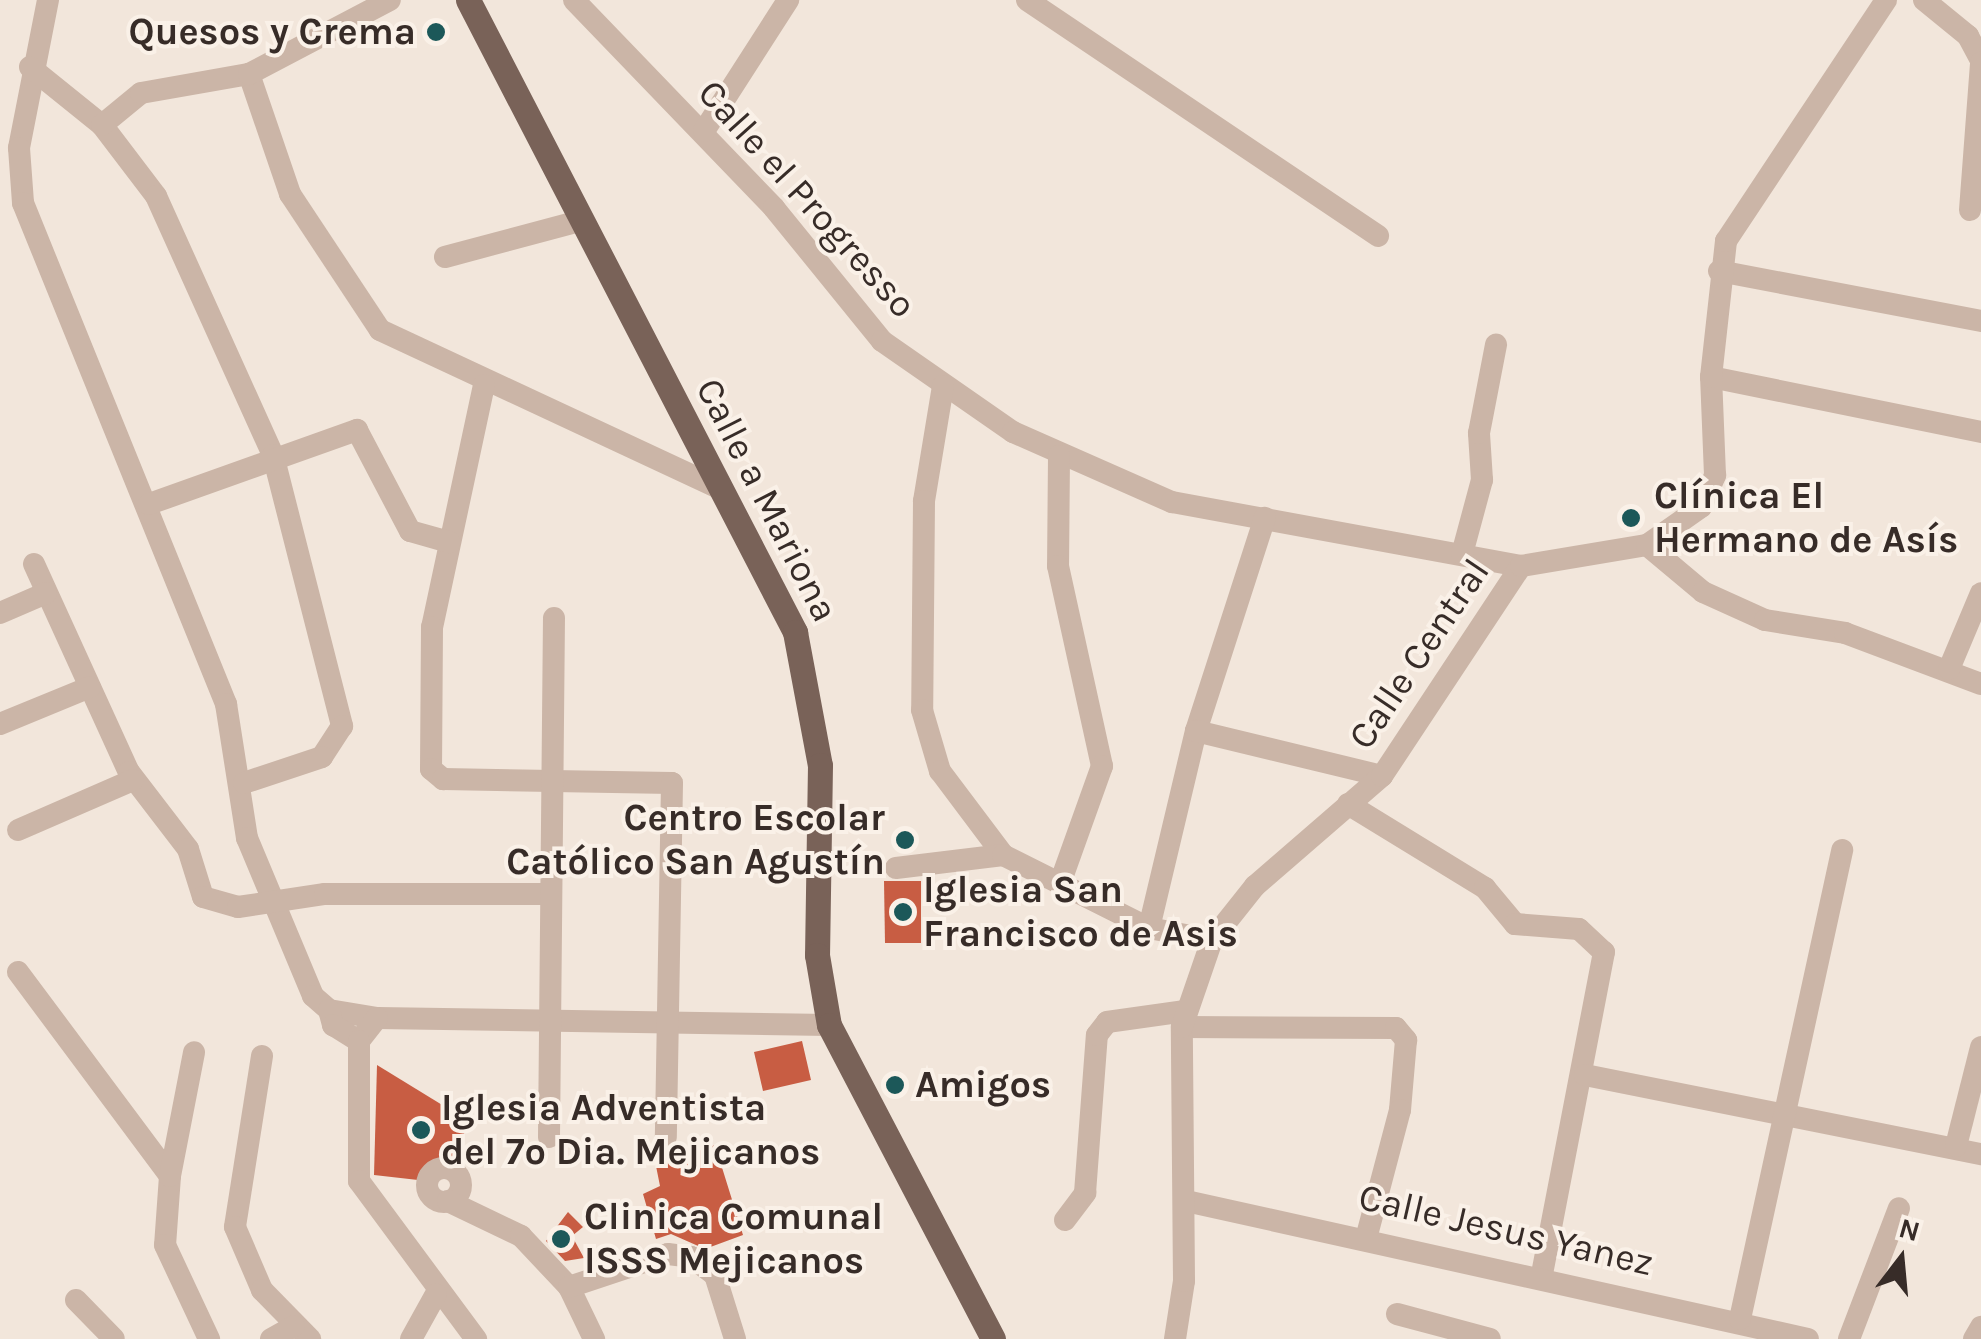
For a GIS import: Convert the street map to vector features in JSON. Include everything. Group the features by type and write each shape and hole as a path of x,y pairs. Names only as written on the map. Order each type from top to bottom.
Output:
{"main road":[{"name":"Calle a Mariona","path":"468,0 576,222 722,490 806,660 820,765 817,955 829,1025 992,1339"}],"street":[{"path":"48,0 30,67 23,203 149,504 226,704 244,783 247,838 313,996 328,1010 333,1026 359,1041"},
{"path":"102,125 141,93 249,74 390,0"},
{"name":"Calle el Progresso","path":"574,0 704,132 882,341 944,386 1059,456 1172,502 1521,566"},
{"path":"704,132 788,0"},
{"path":"1026,0 1378,236"},
{"name":"Calle Central","path":"1174,1339 1186,1201 1184,1019 1212,940 1255,886 1382,776 1521,566 1648,545 1700,507 1715,475 1711,377 1718,271 1726,241 1886,0"},
{"path":"1924,0 1968,36 1981,61 1970,210"},
{"path":"30,67 102,125 156,196 273,455 342,726 322,757 244,783"},
{"path":"249,74 290,194 346,288 380,330 484,385 722,490"},
{"path":"445,257 576,222"},
{"path":"1718,271 1981,320"},
{"path":"1462,554 1482,480 1479,433 1496,344"},
{"path":"1711,377 1981,432"},
{"path":"484,385 432,627 431,769 443,779 672,783 666,1136"},
{"path":"944,386 924,501 922,710 940,771 1002,856 1149,928 1212,940"},
{"path":"149,504 273,455 357,430 410,531 449,542"},
{"path":"1059,456 1058,566 1102,766 1060,883"},
{"path":"1149,928 1196,731 1265,518"},
{"path":"1648,545 1703,592 1765,620 1844,633 1981,684"},
{"path":"34,564 133,780 188,849 203,897 218,906 275,903 325,894 549,894"},
{"path":"0,613 46,593"},
{"path":"1949,669 1981,594"},
{"path":"548,1137 554,618"},
{"path":"0,724 90,687"},
{"path":"1196,731 1382,776"},
{"path":"18,830 133,780"},
{"path":"1348,804 1486,888 1515,924 1596,940 1604,952 1585,1075 1542,1273"},
{"path":"1740,1319 1842,850"},
{"path":"896,868 1002,856"},
{"path":"18,972 170,1176"},
{"path":"328,1010 378,1018 829,1025"},
{"path":"378,1018 359,1041 359,1181 373,1210 396,1222 436,1294 476,1339"},
{"path":"1065,1220 1086,1193 1096,1034 1107,1022 1184,1019 1396,1028 1406,1040 1400,1110 1367,1235"},
{"path":"1956,1146 1981,1047"},
{"path":"194,1052 170,1176 165,1245 209,1339"},
{"path":"262,1056 235,1226 262,1290 302,1333"},
{"path":"1585,1075 1981,1154"},
{"path":"396,1222 443,1200 521,1236 568,1287 594,1339"},
{"name":"Calle Jesus Yanez","path":"1186,1201 1542,1273 1740,1319 1794,1337"},
{"path":"1849,1339 1898,1208"},
{"path":"568,1287 668,1254 692,1257 714,1275 735,1339"},
{"path":"411,1339 436,1294"},
{"path":"76,1300 114,1339"},
{"path":"1397,1314 1490,1339"},
{"path":"1974,1339 1981,1327"},
{"path":"271,1339 302,1333"}],"building":[{"name":"Iglesia San Francisco de Asis","path":"884,881 921,881 921,943 885,943"},
{"path":"802,1041 811,1080 763,1091 754,1052"},
{"name":"Iglesia Adventista del 7o Dia. Mejicanos","path":"377,1065 470,1122 448,1165 418,1180 374,1175"},
{"path":"715,1145 743,1235 705,1249 671,1234 656,1239 643,1194 660,1186 656,1166"},
{"name":"Clinica Comunal ISSS Mejicanos","path":"568,1212 583,1227 572,1236 584,1258 565,1261 546,1241"}],"place":[{"name":"Quesos y Crema","path":"436,32"},
{"name":"Clínica El Hermano de Asís","path":"1631,518"},
{"name":"Centro Escolar Católico San Agustín","path":"905,840"},
{"name":"Iglesia San Francisco de Asis","path":"903,912"},
{"name":"Amigos","path":"895,1085"},
{"name":"Iglesia Adventista del 7o Dia. Mejicanos","path":"421,1130"},
{"name":"Clinica Comunal ISSS Mejicanos","path":"561,1239"}]}
